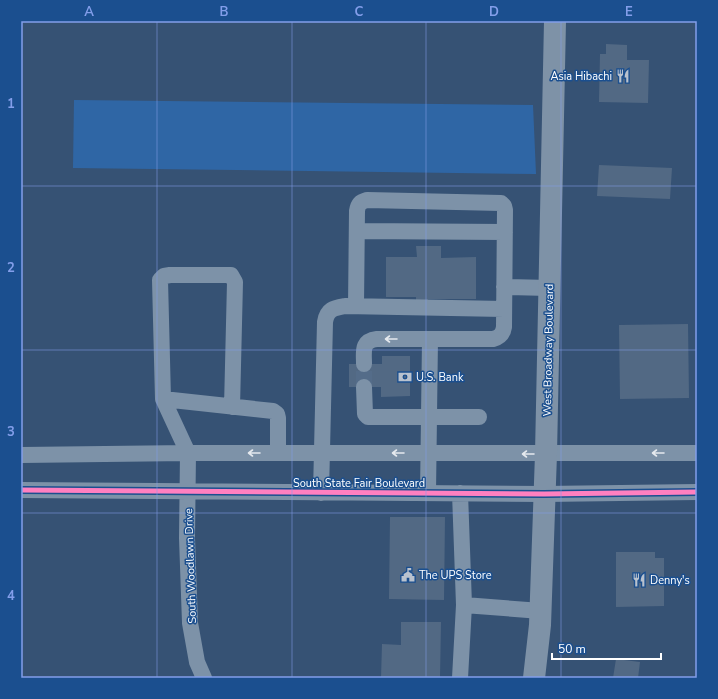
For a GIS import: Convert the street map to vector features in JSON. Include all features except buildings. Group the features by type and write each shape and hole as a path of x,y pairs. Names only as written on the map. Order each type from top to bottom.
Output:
{"highway":[{"name":"West Broadway Boulevard","path":"534,678 540,625 546,454 555,21"}],"street":[{"path":"356,306 358,206 361,202 367,200 501,203 504,206 504,327 503,332 499,337 493,339 369,340 366,343 364,351 364,364"},
{"path":"357,231 505,232"},
{"path":"188,453 163,399 160,280 164,276 231,275 235,282 232,406"},
{"path":"504,287 549,288"},
{"path":"321,492 325,316 328,311 332,308 345,306 504,309"},
{"path":"428,493 430,454 430,339"},
{"path":"364,387 365,414 368,417 479,417"},
{"path":"163,399 273,411 278,418 278,453"},
{"path":"21,455 188,453 697,453"},
{"name":"South Woodlawn Drive","path":"188,453 187,538 190,622 197,662 204,678"},
{"name":"South State Fair Boulevard","path":"21,490 544,494 697,492"},
{"path":"460,493 464,605 460,678"},
{"path":"464,605 540,611"}],"shaded area":[{"path":"74,100 533,105 536,174 73,168"}],"tunnel":[{"path":"364,364 364,387"}],"cycle path":[{"path":"21,490 544,494 697,492"}],"place":[{"name":"Asia Hibachi","path":"623,76"},
{"name":"U.S. Bank","path":"405,377"},
{"name":"The UPS Store","path":"408,575"},
{"name":"Denny's","path":"639,580"}]}
